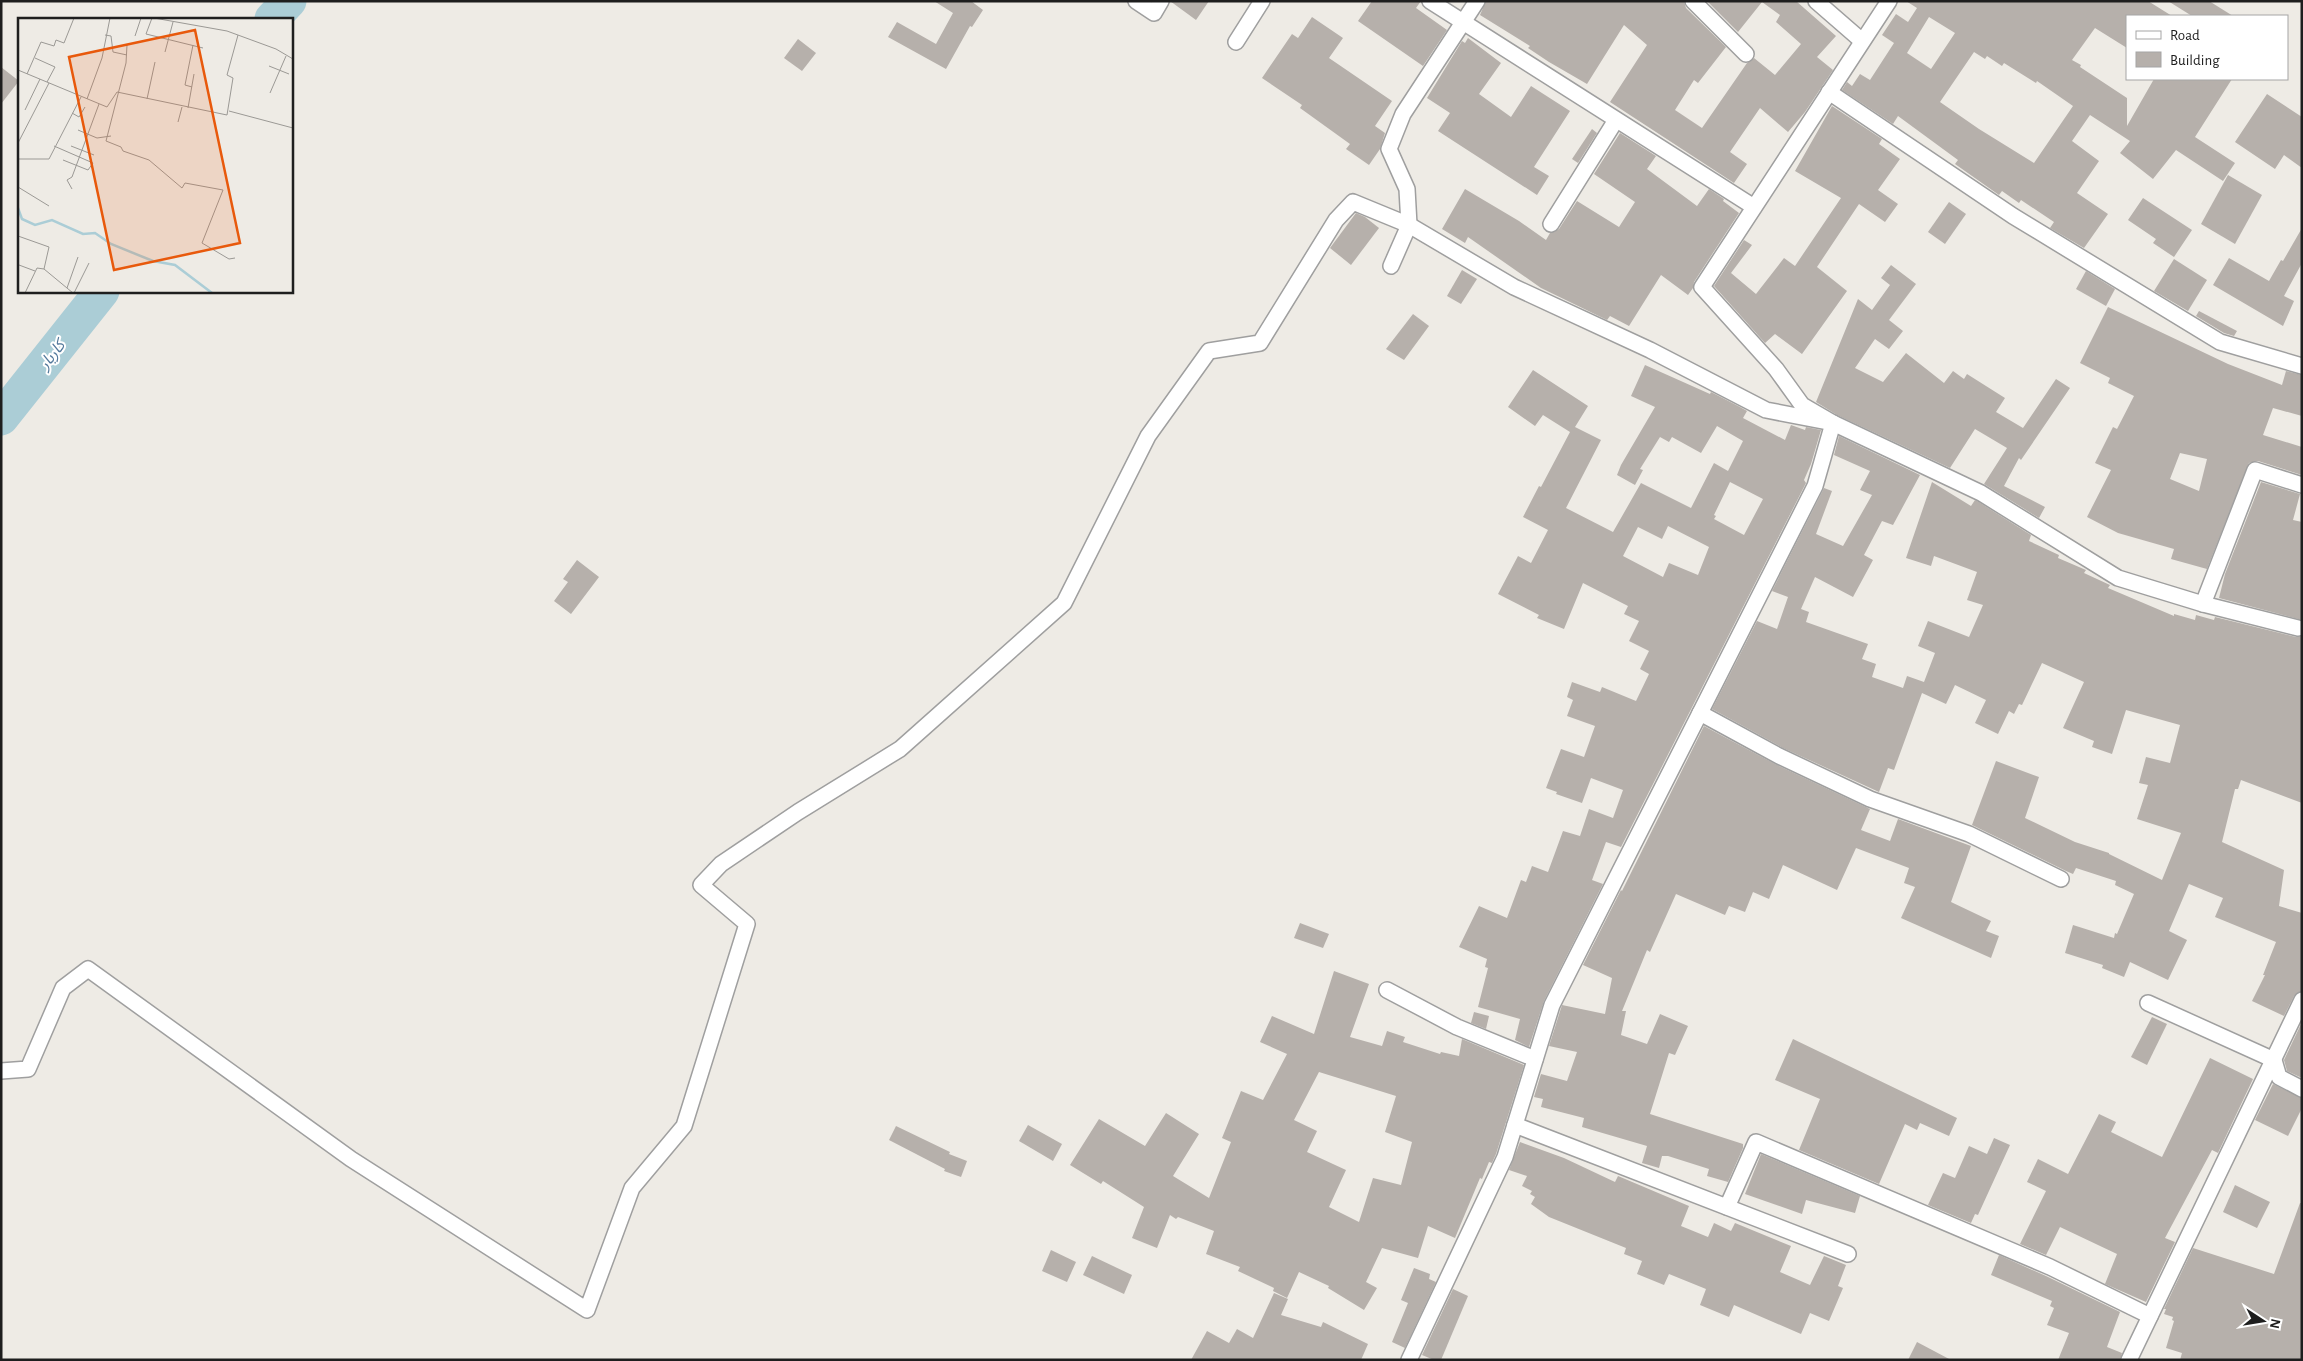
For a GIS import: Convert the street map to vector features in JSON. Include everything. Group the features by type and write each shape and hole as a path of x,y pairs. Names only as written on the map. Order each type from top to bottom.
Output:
{"street":[{"path":"1136,1 1154,13 1162,1"},
{"path":"1236,42 1262,1"},
{"path":"1430,1 1754,207"},
{"path":"1391,266 1410,225 1407,189 1389,149 1403,114 1477,1"},
{"path":"1694,1 1746,54"},
{"path":"1816,1 1862,41"},
{"path":"1888,1 1702,287 1776,369 1802,405 1833,423 1981,493 2118,578 2203,604 2298,628"},
{"path":"1829,92 2013,216 2220,342 2302,366"},
{"path":"1551,224 1616,120"},
{"path":"1,1071 28,1070 63,988 88,969 351,1159 587,1310 632,1188 684,1126 747,924 701,884 720,864 798,812 900,749 1064,603 1148,436 1209,351 1260,343 1336,220 1353,202 1410,225 1514,287 1650,350 1766,410 1833,423"},
{"path":"1409,1360 1504,1157 1552,1005 1815,486 1833,423"},
{"path":"2203,604 2255,470 2302,485"},
{"path":"1700,713 1780,756 1870,799 1969,834 2061,879"},
{"path":"1386,990 1457,1027 1535,1059"},
{"path":"2129,1360 2302,1000"},
{"path":"2148,1003 2274,1060 2279,1077 2302,1089"},
{"path":"1514,1125 1848,1254"},
{"path":"1727,1208 1756,1142 2050,1267 2150,1316"}],"building":[{"path":"934,1 971,1 983,10 972,27 970,26 946,69 888,37 897,22 936,44 953,13"},
{"path":"1170,1 1209,1 1196,20"},
{"path":"1372,1 1421,1 1416,8 1447,30 1423,66 1358,21"},
{"path":"1486,1 1684,1 1686,8 1726,47 1698,83 1694,80 1675,110 1702,128 1747,63 1754,58 1775,75 1801,44 1776,22 1780,15 1762,2 1738,32 1707,1 1796,1 1836,36 1817,57 1833,70 1805,112 1788,132 1760,108 1730,152 1747,164 1734,183 1610,102 1647,45 1624,25 1587,84 1549,62 1528,48 1530,46 1480,15"},
{"path":"1906,1 2148,1 2170,15 2126,15 2126,47 2095,28 2072,60 2127,98 2127,126 2153,80 2231,80 2195,137 2235,163 2223,181 2176,150 2153,179 2120,153 2130,141 2090,115 2072,141 2099,161 2077,193 2108,214 2084,248 2050,228 2054,222 2021,200 2019,203 2002,191 1999,195 1955,164 1958,160 1898,116 1893,124 1842,90 1847,82 1852,86 1860,74 1870,80 1894,43 1882,35 1896,14 1908,22 1917,8","holes":["1929,17 1955,33 1931,69 1907,53","1974,52 1985,59 1987,56 2002,66 2004,63 2036,83 2037,81 2073,106 2034,163 1940,102"]},
{"path":"2168,1 2209,1 2231,15 2190,15"},
{"path":"1312,17 1343,38 1329,58 1392,101 1375,126 1385,133 1380,149 1369,165 1346,149 1350,144 1300,108 1302,105 1262,78 1292,34 1298,38"},
{"path":"1468,38 1501,63 1479,94 1511,117 1531,86 1570,111 1534,167 1549,176 1537,195 1438,131 1450,113 1427,98 1462,41 1465,43"},
{"path":"798,39 816,53 802,71 784,58"},
{"path":"1,67 18,80 18,82 1,104"},
{"path":"2267,94 2302,117 2302,168 2284,155 2275,169 2235,142"},
{"path":"1832,106 1882,139 1879,144 1900,159 1878,190 1898,204 1885,222 1859,204 1817,267 1847,291 1802,354 1775,334 1765,343 1714,286 1744,240 1752,245 1731,273 1756,294 1784,258 1795,266 1841,198 1795,171"},
{"path":"1592,129 1597,133 1578,163 1572,159"},
{"path":"1620,133 1656,156 1647,169 1697,206 1709,189 1724,199 1723,201 1739,213 1694,282 1693,288 1688,295 1661,275 1629,326 1610,316 1607,320 1541,288 1468,237 1465,243 1442,229 1465,189 1519,221 1546,240 1550,233 1559,229 1577,201 1619,227 1635,202 1594,174"},
{"path":"2228,175 2262,195 2235,244 2201,224"},
{"path":"2143,198 2192,230 2174,257 2153,243 2156,239 2128,220"},
{"path":"1949,202 1966,214 1945,244 1928,232"},
{"path":"1356,213 1365,217 1379,228 1351,265 1330,248"},
{"path":"2302,228 2302,263 2284,296 2294,301 2283,326 2213,285 2229,258 2269,281"},
{"path":"2174,259 2207,280 2188,311 2154,291"},
{"path":"1891,265 1916,284 1889,320 1903,331 1889,349 1875,339 1855,368 1883,382 1906,353 1944,383 1953,371 1964,379 1967,374 2005,398 1996,412 2023,428 2056,379 2070,388 2021,460 2019,458 2004,486 2045,507 2039,518 1984,484 2007,448 1975,429 1950,468 1837,415 1816,402 1858,299 1872,310 1890,285 1881,278"},
{"path":"1462,270 1477,279 1461,304 1447,296"},
{"path":"2086,271 2115,289 2106,306 2076,289"},
{"path":"2108,307 2228,364 2282,385 2286,371 2302,375 2302,416 2273,408 2263,435 2302,447 2302,475 2258,461 2249,463 2207,569 2171,559 2174,549 2118,533 2087,517 2111,470 2095,463 2113,427 2117,429 2134,396 2108,383 2110,378 2080,363","holes":["2180,453 2207,459 2199,491 2170,479"]},
{"path":"2199,311 2237,331 2234,336 2224,333 2196,316"},
{"path":"1413,314 1429,326 1404,360 1386,349"},
{"path":"1645,365 1710,394 1711,392 1740,407 1747,411 1743,418 1785,440 1791,425 1805,430 1806,427 1821,430 1804,480 1806,483 1621,847 1606,842 1592,880 1603,884 1544,1001 1529,1047 1515,1040 1520,1019 1478,1007 1488,968 1485,967 1487,959 1459,947 1479,906 1507,918 1521,880 1526,882 1532,866 1548,872 1563,831 1580,836 1589,809 1613,818 1623,790 1591,778 1582,803 1556,794 1557,792 1546,788 1561,749 1584,757 1595,726 1567,716 1573,700 1567,697 1572,682 1600,692 1602,687 1636,701 1649,674 1640,669 1649,651 1629,641 1639,621 1624,614 1628,606 1583,583 1564,629 1537,618 1539,615 1498,594 1518,556 1531,563 1548,530 1523,517 1570,432 1543,415 1535,426 1508,407 1533,370 1588,406 1575,427 1601,440 1566,508 1613,532 1641,483 1691,508 1714,463 1728,471 1743,441 1717,426 1701,453 1672,437 1669,442 1660,437 1640,469 1643,470 1635,485 1617,475 1655,407 1631,396","holes":["1730,482 1763,499 1744,535 1714,519 1716,516 1714,515","1668,526 1709,547 1698,575 1669,563 1663,577 1623,556 1638,527 1662,539"]},
{"path":"1839,436 1920,475 1893,525 1882,521 1864,555 1873,560 1853,597 1815,577 1801,609 1809,612 1806,622 1868,644 1862,659 1876,664 1872,677 1903,688 1907,676 1924,682 1935,653 1918,646 1928,621 1969,637 1983,605 1967,600 1977,572 1934,556 1931,566 1906,558 1932,482 1971,506 1975,500 1977,501 2031,535 2029,541 2059,555 2058,558 2086,570 2084,573 2110,585 2108,588 2174,616 2174,614 2195,620 2196,615 2214,620 2215,617 2296,637 2302,636 2302,803 2241,780 2238,789 2235,789 2222,842 2284,870 2279,906 2302,913 2302,991 2294,996 2284,1016 2252,1001 2265,975 2263,975 2276,942 2215,917 2223,898 2189,884 2169,931 2187,940 2168,980 2130,962 2124,977 2102,968 2103,965 2065,953 2073,925 2114,938 2134,894 2115,885 2116,881 2076,868 2073,874 1972,825 1996,761 2039,777 2025,818 2075,842 2109,853 2162,880 2181,833 2137,819 2148,785 2139,783 2146,757 2170,763 2180,725 2126,710 2112,754 2092,747 2094,741 2063,728 2084,682 2042,663 2022,705 2019,704 2014,714 2009,711 1998,734 1975,723 1986,700 1955,685 1946,704 1922,693 1894,770 1888,768 1879,792 1783,748 1712,709 1757,621 1777,629 1788,597 1772,591 1824,488 1832,491 1816,534 1843,546 1872,495 1860,490 1870,471 1834,455"},
{"path":"2261,482 2300,494 2293,520 2302,522 2302,620 2219,598 2225,574"},
{"path":"577,560 599,577 571,614 554,601 568,582 563,579"},
{"path":"1704,726 1775,764 1870,809 1861,830 1890,841 1898,819 1971,846 1951,902 1991,921 1986,931 1999,936 1991,958 1901,918 1915,887 1904,883 1909,868 1856,848 1837,890 1783,865 1769,899 1753,892 1745,912 1729,906 1725,915 1676,894 1650,952 1647,950 1622,1011 1626,1011 1621,1035 1647,1044 1660,1014 1688,1026 1675,1055 1669,1053 1650,1114 1743,1144 1728,1182 1707,1176 1709,1169 1668,1156 1662,1156 1659,1168 1642,1163 1647,1146 1582,1127 1584,1118 1541,1107 1543,1099 1534,1097 1541,1074 1567,1081 1577,1052 1549,1046 1562,1005 1605,1014 1612,978 1583,965"},
{"path":"1300,923 1329,934 1323,948 1294,938"},
{"path":"1334,971 1369,984 1350,1037 1382,1046 1387,1031 1405,1037 1403,1042 1440,1054 1441,1052 1459,1056 1462,1039 1524,1065 1496,1154 1492,1163 1489,1162 1482,1179 1480,1178 1455,1238 1428,1226 1418,1258 1382,1248 1366,1282 1377,1288 1364,1310 1328,1288 1329,1286 1299,1272 1287,1298 1273,1291 1274,1288 1238,1271 1240,1267 1206,1254 1214,1231 1178,1217 1176,1219 1170,1215 1157,1248 1132,1238 1144,1207 1103,1181 1101,1184 1070,1165 1099,1119 1145,1146 1166,1113 1199,1134 1173,1176 1209,1198 1231,1142 1222,1138 1241,1091 1263,1100 1287,1054 1260,1042 1272,1016 1314,1034","holes":["1319,1072 1396,1096 1385,1132 1412,1142 1401,1185 1373,1178 1359,1222 1329,1207 1346,1170 1307,1152 1317,1131 1294,1120"]},
{"path":"1474,1012 1489,1016 1486,1029 1471,1023"},
{"path":"2152,1017 2167,1024 2147,1065 2131,1057"},
{"path":"2302,1022 2302,1078 2287,1071 2284,1060"},
{"path":"1793,1039 1957,1118 1949,1136 1920,1123 1917,1130 1905,1124 1879,1184 1799,1150 1820,1099 1775,1080"},
{"path":"2210,1058 2253,1079 2218,1153 2212,1150 2165,1238 2175,1242 2146,1302 2105,1284 2117,1254 2060,1227 2046,1255 2020,1244 2046,1191 2027,1182 2038,1159 2068,1174 2099,1114 2116,1122 2111,1132 2162,1157"},
{"path":"2273,1084 2302,1098 2302,1108 2288,1136 2255,1120"},
{"path":"1028,1125 1062,1144 1053,1161 1019,1141"},
{"path":"896,1126 950,1152 949,1154 967,1161 961,1177 944,1171 945,1169 889,1140"},
{"path":"1994,1138 2010,1145 1978,1215 1975,1214 1971,1223 1928,1205 1943,1173 1955,1178 1969,1146 1987,1154"},
{"path":"1520,1142 1564,1158 1615,1182 1618,1176 1689,1206 1681,1226 1708,1237 1714,1223 1731,1231 1735,1223 1791,1246 1780,1272 1810,1285 1824,1256 1846,1265 1838,1286 1843,1288 1829,1321 1810,1313 1801,1334 1734,1305 1729,1317 1700,1305 1706,1289 1669,1274 1664,1285 1637,1274 1642,1261 1624,1254 1626,1248 1549,1217 1531,1204 1535,1197 1530,1194 1532,1191 1522,1186 1527,1176 1509,1170"},
{"path":"1761,1154 1860,1196 1855,1213 1806,1200 1802,1214 1745,1194"},
{"path":"2235,1185 2270,1202 2257,1228 2223,1212"},
{"path":"2300,1203 2302,1203 2302,1360 2180,1360 2182,1353 2166,1348 2174,1321 2172,1320 2173,1317 2164,1314 2166,1309 2164,1309 2193,1248 2274,1274"},
{"path":"1051,1250 1076,1262 1067,1282 1042,1271"},
{"path":"1999,1255 2120,1312 2107,1347 2122,1353 2120,1360 2058,1360 2069,1333 2047,1325 2054,1308 2050,1306 2052,1301 1991,1275"},
{"path":"1092,1256 1132,1275 1124,1294 1083,1275"},
{"path":"1414,1268 1430,1274 1429,1279 1436,1282 1405,1348 1392,1342 1408,1303 1401,1300"},
{"path":"1453,1289 1468,1296 1441,1360 1434,1360 1422,1355"},
{"path":"1274,1293 1288,1299 1281,1315 1321,1327 1323,1322 1368,1344 1361,1360 1191,1360 1207,1331 1229,1343 1237,1329 1253,1338"},
{"path":"1917,1342 1951,1360 1908,1360"}],"waterway":[{"name":"کاربار","path":"273,18 289,1"},
{"name":"کاربار","path":"1,418 101,292"}]}
